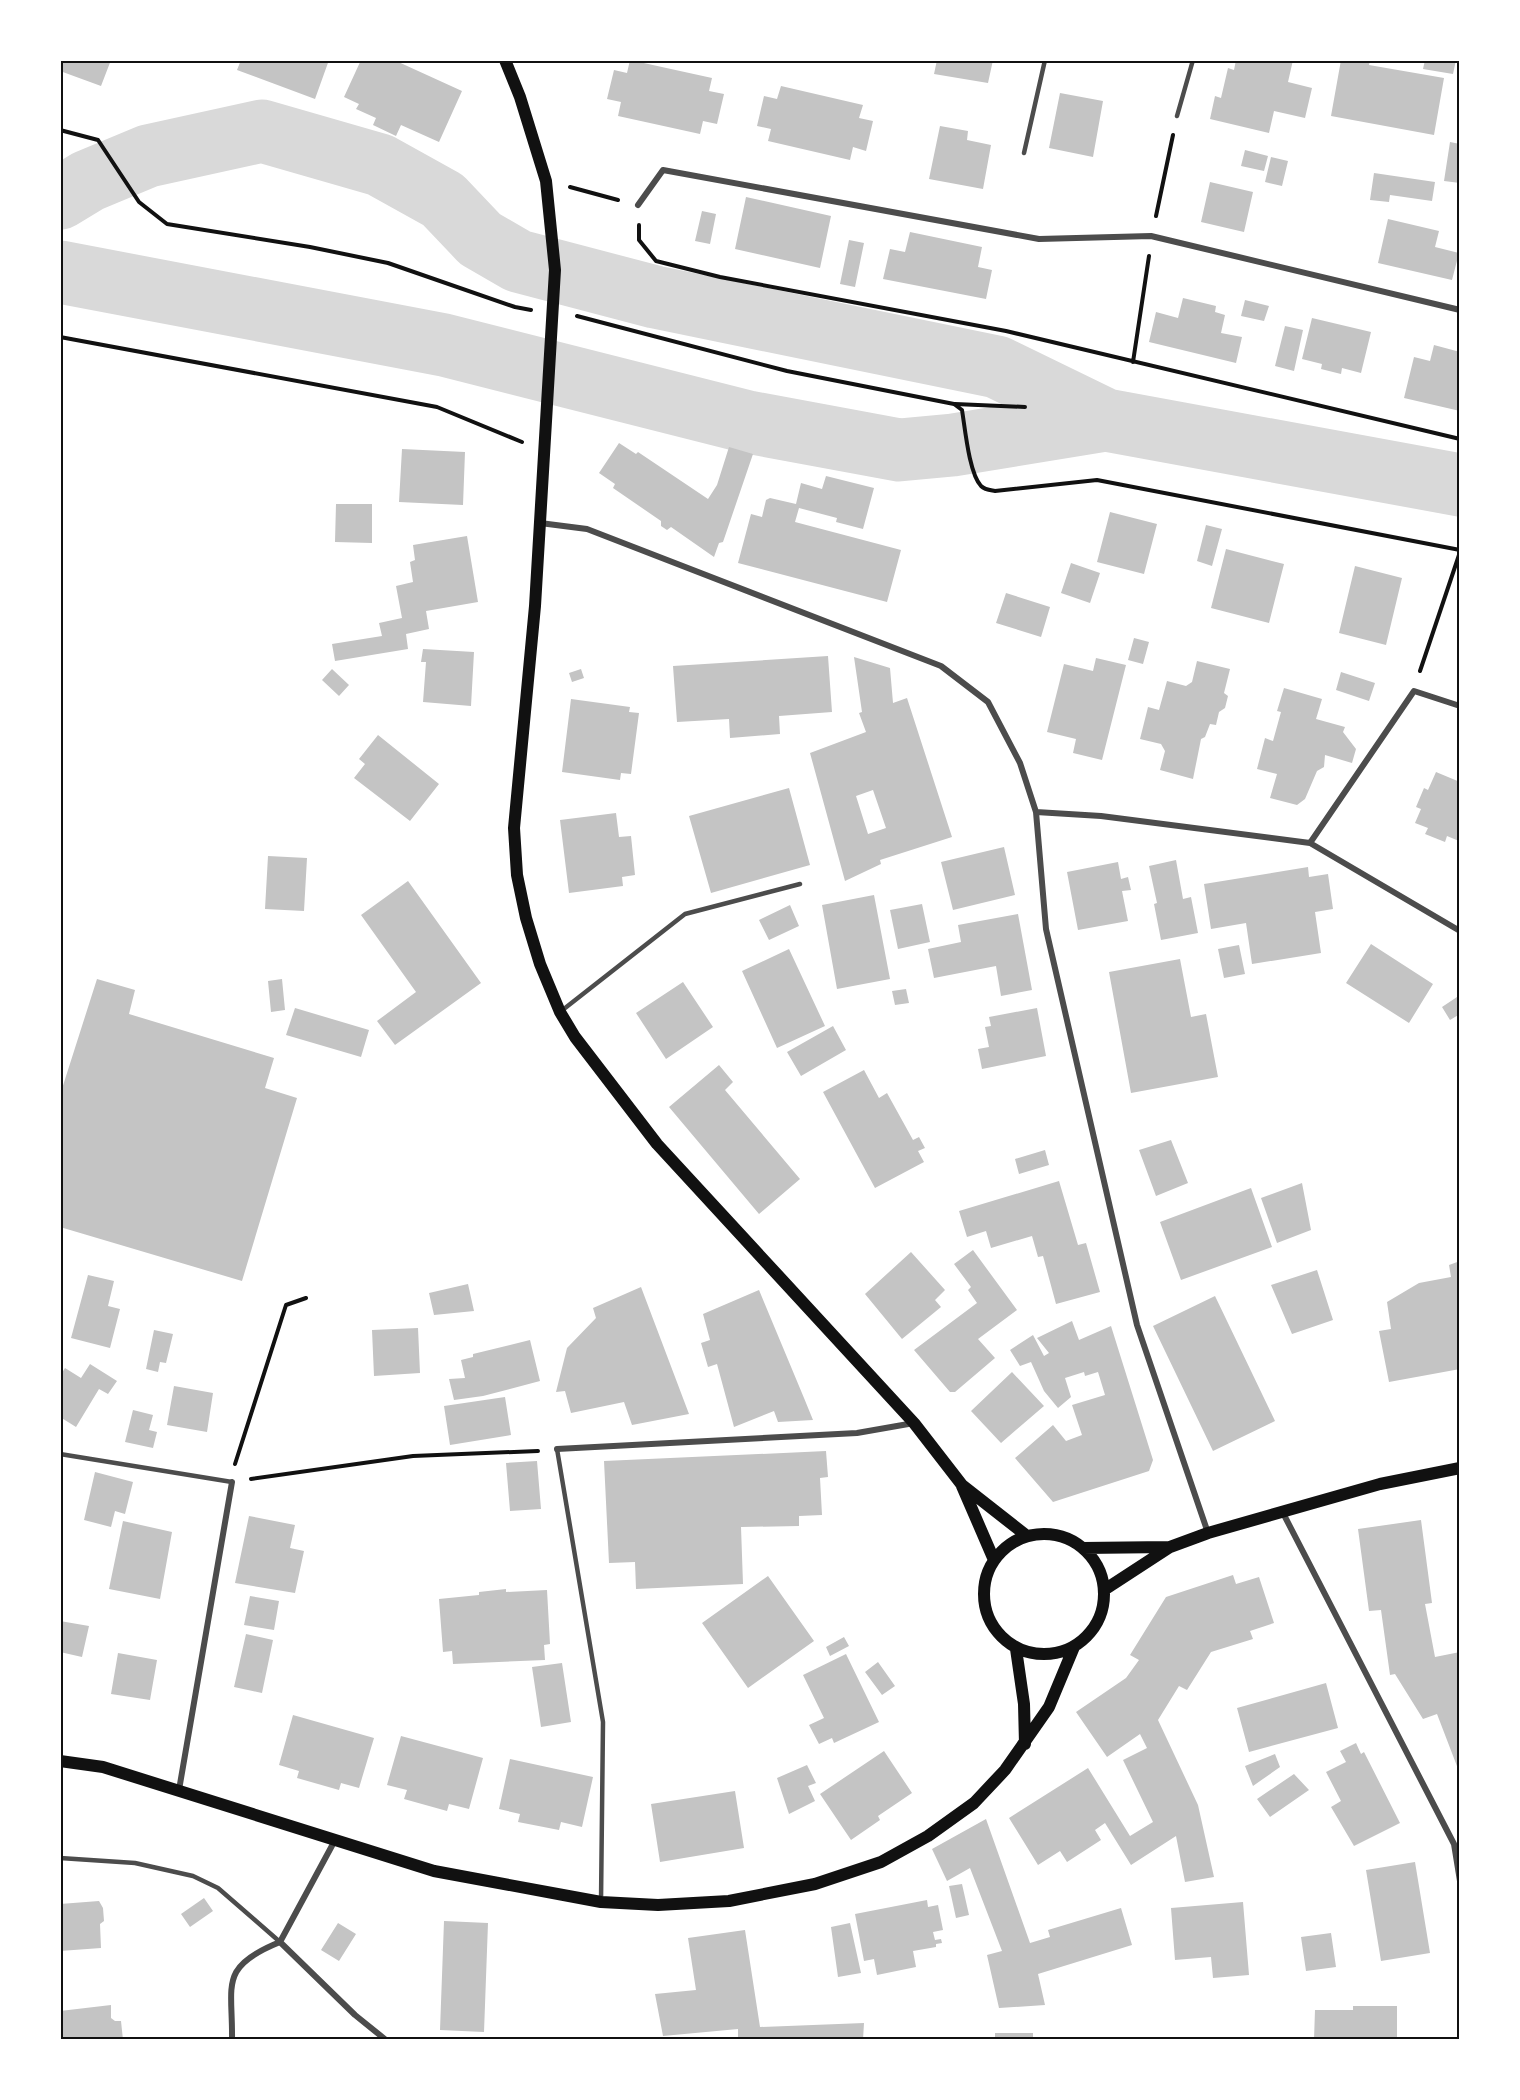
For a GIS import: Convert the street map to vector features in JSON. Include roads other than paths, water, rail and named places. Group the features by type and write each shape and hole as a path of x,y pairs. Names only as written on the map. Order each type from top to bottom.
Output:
{"main road":[{"path":"504,60 520,97 546,181 555,270 540,523 514,828 517,875 526,918 540,964 560,1012 605,1078 657,1144 914,1423 962,1485 1027,1536"},
{"path":"1104,1590 1170,1547 1208,1533 1380,1484 1460,1468"},
{"path":"962,1485 994,1560"},
{"path":"60,1761 103,1767 334,1842 434,1871 601,1902 658,1905 729,1901 815,1884 880,1862 928,1836 974,1803 1005,1770 1049,1707 1074,1647 1094,1628 1103,1603 1104,1590 1097,1567 1083,1548 1062,1537 1051,1534 1027,1536 1009,1545 994,1560 984,1587 984,1602 994,1629 1016,1648 1045,1655 1074,1647"},
{"path":"1083,1548 1170,1547"},
{"path":"1016,1648 1024,1704 1025,1744"}],"street":[{"path":"638,205 663,170 1039,239 1151,236 1460,310"},
{"path":"540,523 587,529 941,666 988,702 1020,763 1036,812 1046,929 1134,1313 1208,1533"},
{"path":"1310,843 1414,691 1460,706"},
{"path":"1036,812 1101,816 1310,843 1460,931"},
{"path":"557,1449 857,1433 914,1423"},
{"path":"179,1790 232,1482"},
{"path":"1283,1513 1454,1844 1460,1881"},
{"path":"232,2040 229,1992 233,1977 256,1952 280,1942 334,1842"},
{"path":"280,1942 355,2015 386,2040"}],"lane":[{"path":"1024,153 1045,60"},
{"path":"1177,116 1193,60"},
{"path":"560,1012 685,914 800,884"},
{"path":"557,1449 603,1722 601,1902"},
{"path":"60,1454 232,1482"},
{"path":"60,1858 135,1863 193,1876 218,1888 280,1942"}],"waterway":[{"path":"60,198 88,181 148,156 262,131 380,165 443,200 480,239 518,261 655,297 997,367 1106,420"},
{"path":"60,272 444,345 748,422 899,450 953,445 1106,420 1460,485"}]}
